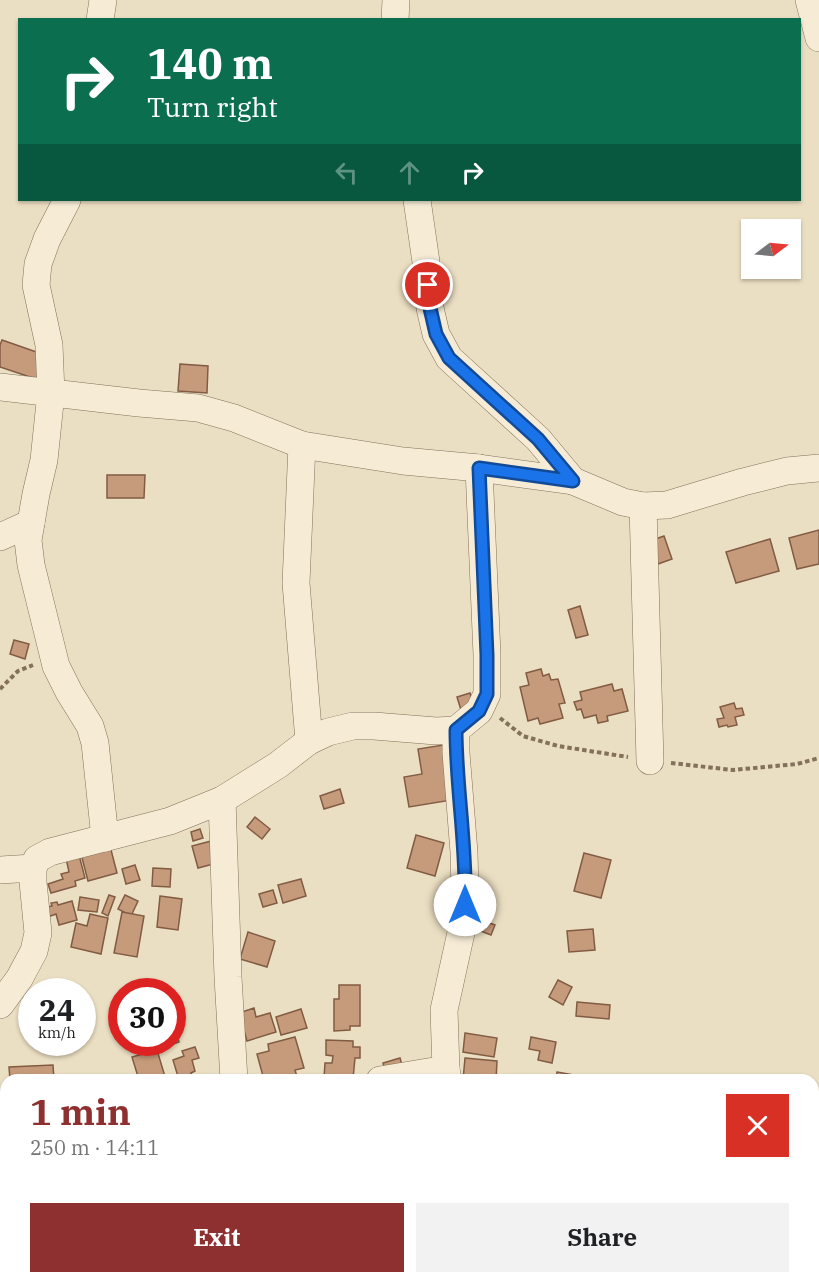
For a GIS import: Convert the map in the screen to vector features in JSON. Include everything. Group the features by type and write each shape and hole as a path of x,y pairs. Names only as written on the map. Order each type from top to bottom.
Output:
{"street":[{"path":"99,18 103,0"},
{"path":"395,18 396,0"},
{"path":"809,0 819,38"},
{"path":"67,201 38,264 36,285 49,345 51,393 44,460 28,540 30,565 56,666 69,693 90,726 95,743 105,838"},
{"path":"417,201 430,308 436,334 449,358 538,439 573,481"},
{"path":"0,387 198,408 234,418 302,445 403,461 479,468 573,481 623,502 643,506 667,505 787,471 819,468"},
{"path":"302,445 296,583 309,741"},
{"path":"0,1005 19,979 34,951 38,933 33,868 38,859 50,852 170,821 222,800 278,765 309,741 328,732 353,726 456,730 479,711 487,694 487,655 479,468"},
{"path":"643,506 650,761"},
{"path":"0,537 31,523"},
{"path":"447,1074 444,1010 464,920 465,890 456,730"},
{"path":"222,800 234,1074"},
{"path":"0,870 33,868"}],"path":[{"path":"0,688 18,671 54,657"}],"building":[{"path":"2,340 45,355 36,379 0,367"},
{"path":"180,364 208,366 207,393 178,391"},
{"path":"107,475 145,475 144,498 107,498"},
{"path":"819,530 819,564 797,569 789,538"},
{"path":"664,536 672,559 658,564 650,541"},
{"path":"770,539 779,571 736,583 726,552"},
{"path":"580,606 588,635 576,638 568,610"},
{"path":"14,640 29,644 25,659 10,654"},
{"path":"541,669 543,676 549,674 551,680 558,679 565,703 559,704 563,718 540,724 538,718 528,721 520,687 529,685 526,673"},
{"path":"612,684 614,691 622,689 628,711 607,716 608,721 598,723 596,715 584,718 581,709 577,710 574,702 582,700 580,692"},
{"path":"470,693 474,707 461,710 457,697"},
{"path":"734,703 736,709 742,708 744,715 735,717 737,725 719,727 717,719 724,718 720,707"},
{"path":"443,745 452,800 409,807 404,777 422,774 418,749"},
{"path":"340,789 344,803 324,809 320,796"},
{"path":"255,817 270,829 262,839 247,827"},
{"path":"200,829 203,838 193,841 191,832"},
{"path":"416,835 444,843 435,876 407,868"},
{"path":"215,840 221,862 198,868 192,846"},
{"path":"110,846 117,873 88,881 81,854"},
{"path":"584,853 611,860 601,898 574,891"},
{"path":"79,855 85,878 75,881 76,886 51,893 48,884 63,879 61,874 69,872 66,858"},
{"path":"135,865 140,880 126,884 122,869"},
{"path":"153,868 171,869 170,887 152,886"},
{"path":"301,879 306,896 283,903 278,885"},
{"path":"273,890 277,903 263,907 259,894"},
{"path":"109,895 115,897 108,916 102,913"},
{"path":"125,895 138,901 131,916 118,909"},
{"path":"160,896 182,899 178,930 157,927"},
{"path":"80,897 99,900 97,912 78,910"},
{"path":"72,901 77,920 59,925 56,914 45,918 42,908 52,906 51,903 57,902 58,905"},
{"path":"122,912 144,916 137,957 114,953"},
{"path":"90,914 108,918 101,954 71,947 76,923 87,926"},
{"path":"481,920 495,925 491,935 478,930"},
{"path":"593,929 595,950 569,952 567,931"},
{"path":"248,932 275,941 267,967 240,959"},
{"path":"558,980 572,987 563,1005 549,997"},
{"path":"339,985 360,985 360,1026 350,1026 350,1030 334,1031 334,999 339,999"},
{"path":"577,1002 610,1005 609,1019 576,1016"},
{"path":"254,1008 256,1017 270,1013 276,1032 247,1041 239,1013"},
{"path":"301,1009 307,1028 281,1035 276,1017"},
{"path":"465,1033 497,1038 494,1057 463,1052"},
{"path":"295,1037 304,1068 295,1070 296,1074 262,1074 257,1054 269,1051 268,1044"},
{"path":"531,1037 556,1042 552,1063 538,1060 540,1051 529,1049"},
{"path":"326,1040 353,1041 353,1047 360,1047 360,1058 355,1058 353,1074 324,1074 325,1063 332,1063 333,1056 326,1055"},
{"path":"195,1047 199,1058 192,1060 195,1071 191,1074 177,1074 173,1060 186,1056 186,1050"},
{"path":"159,1056 164,1074 137,1074 132,1057"},
{"path":"400,1058 404,1072 386,1074 383,1063"},
{"path":"465,1058 497,1061 496,1074 464,1074"},
{"path":"53,1065 54,1074 10,1074 9,1067"}],"route":[{"path":"428,285 436,334 449,358 538,439 573,481 479,468 487,694 479,711 456,730 465,905"}]}
